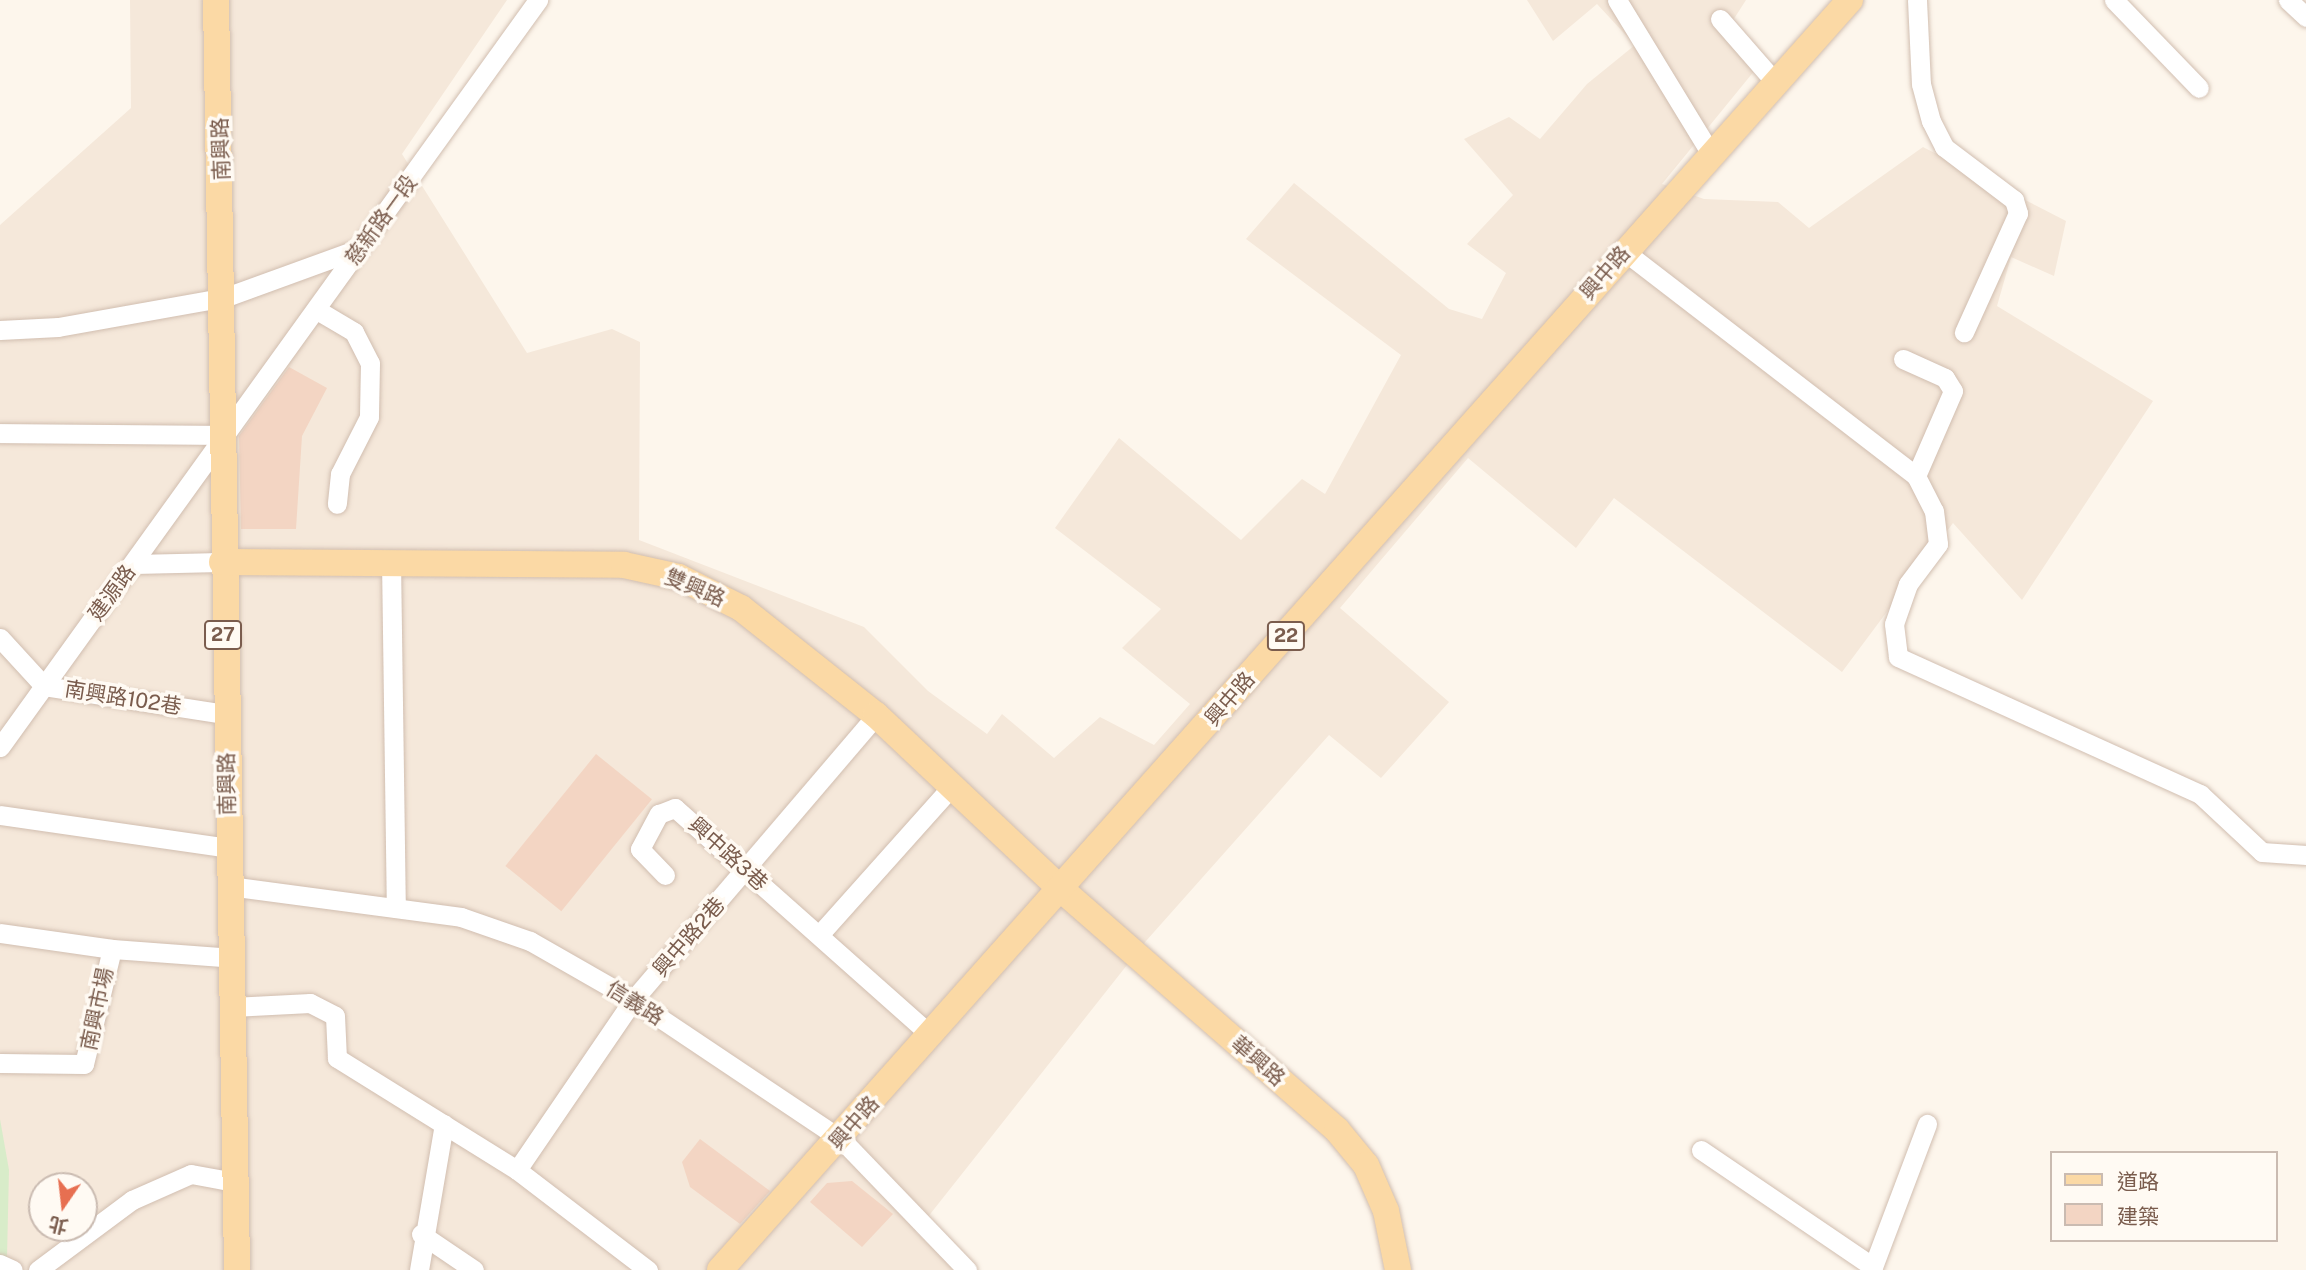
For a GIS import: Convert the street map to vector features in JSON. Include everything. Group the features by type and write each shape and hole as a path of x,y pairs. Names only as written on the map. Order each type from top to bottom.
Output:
{"main road":[{"name":"南興路","path":"216,0 226,297 219,435 229,886 234,958 232,1007 237,1270"},
{"name":"興中路","path":"720,1270 841,1139 1624,251 1850,0"},
{"name":"雙興路","path":"222,562 391,560 624,565 679,577 741,608 876,715 954,785 1062,890"},
{"name":"華興路","path":"1062,890 1337,1130 1366,1165 1392,1264"}],"street":[{"name":"慈新路一段","path":"219,435 317,310 538,0"},
{"path":"1617,0 1711,154"},
{"path":"1917,0 1920,84 1931,121 1944,147 2014,200 2018,213 1964,332"},
{"path":"2114,0 2199,88"},
{"path":"2288,0 2306,17"},
{"path":"1720,19 1775,82"},
{"path":"0,330 58,327 226,297 358,249"},
{"path":"1624,251 1916,476 1934,511 1938,544 1908,584 1894,624 1898,657 2200,794 2262,852 2305,853"},
{"path":"317,310 354,332 370,363 369,417 340,474 337,504"},
{"path":"1903,359 1945,378 1953,391 1916,476"},
{"path":"0,433 219,435"},
{"name":"建源路","path":"0,747 133,564 219,435"},
{"path":"391,560 396,908"},
{"path":"133,564 222,562"},
{"name":"南興路102巷","path":"0,638 44,686 225,714"},
{"name":"興中路2巷","path":"517,1170 633,1000 747,871 876,715"},
{"path":"819,935 954,785"},
{"name":"興中路3巷","path":"664,874 640,849 659,814 675,808 931,1035"},
{"path":"0,815 228,848"},
{"name":"信義路","path":"229,886 396,908 496,925 633,1000 841,1139 967,1270"},
{"path":"0,933 112,949"},
{"name":"南興市場","path":"0,1063 84,1064 112,949 234,958"},
{"path":"232,1007 310,1003 335,1016 337,1058 517,1170 648,1270"},
{"path":"419,1270 421,1234 444,1124"},
{"path":"1701,1150 1875,1269 1927,1124"},
{"path":"38,1270 132,1199 191,1174 236,1182"},
{"path":"421,1234 474,1270"}],"shaded area":[{"path":"130,0 507,0 402,154 527,353 612,329 640,342 639,540 864,627 928,691 987,734 1002,714 1054,758 1100,717 1154,745 1190,704 1122,648 1161,609 1055,528 1119,438 1241,540 1302,479 1325,494 1401,355 1246,239 1294,183 1449,309 1482,319 1506,273 1467,244 1513,195 1464,139 1509,117 1540,139 1587,84 1635,45 1597,4 1553,41 1527,0 1746,0 1730,25 1764,59 1662,184 1704,199 1778,202 1809,228 1923,147 2066,221 2054,276 2011,257 1997,306 2153,401 2022,600 1953,523 1842,672 1614,498 1576,548 1468,458 1340,608 1449,702 1381,778 1329,735 1146,941 916,1232 955,1270 0,1270 0,225 131,108"}],"green space":[{"path":"0,1119 9,1170 7,1257 0,1256"}],"building":[{"path":"289,367 327,388 302,436 296,529 241,529 239,436"},
{"path":"596,754 652,799 561,911 505,866"},
{"path":"700,1139 770,1191 740,1224 690,1187 682,1162"},
{"path":"852,1181 893,1214 862,1247 810,1202 827,1183"}]}
